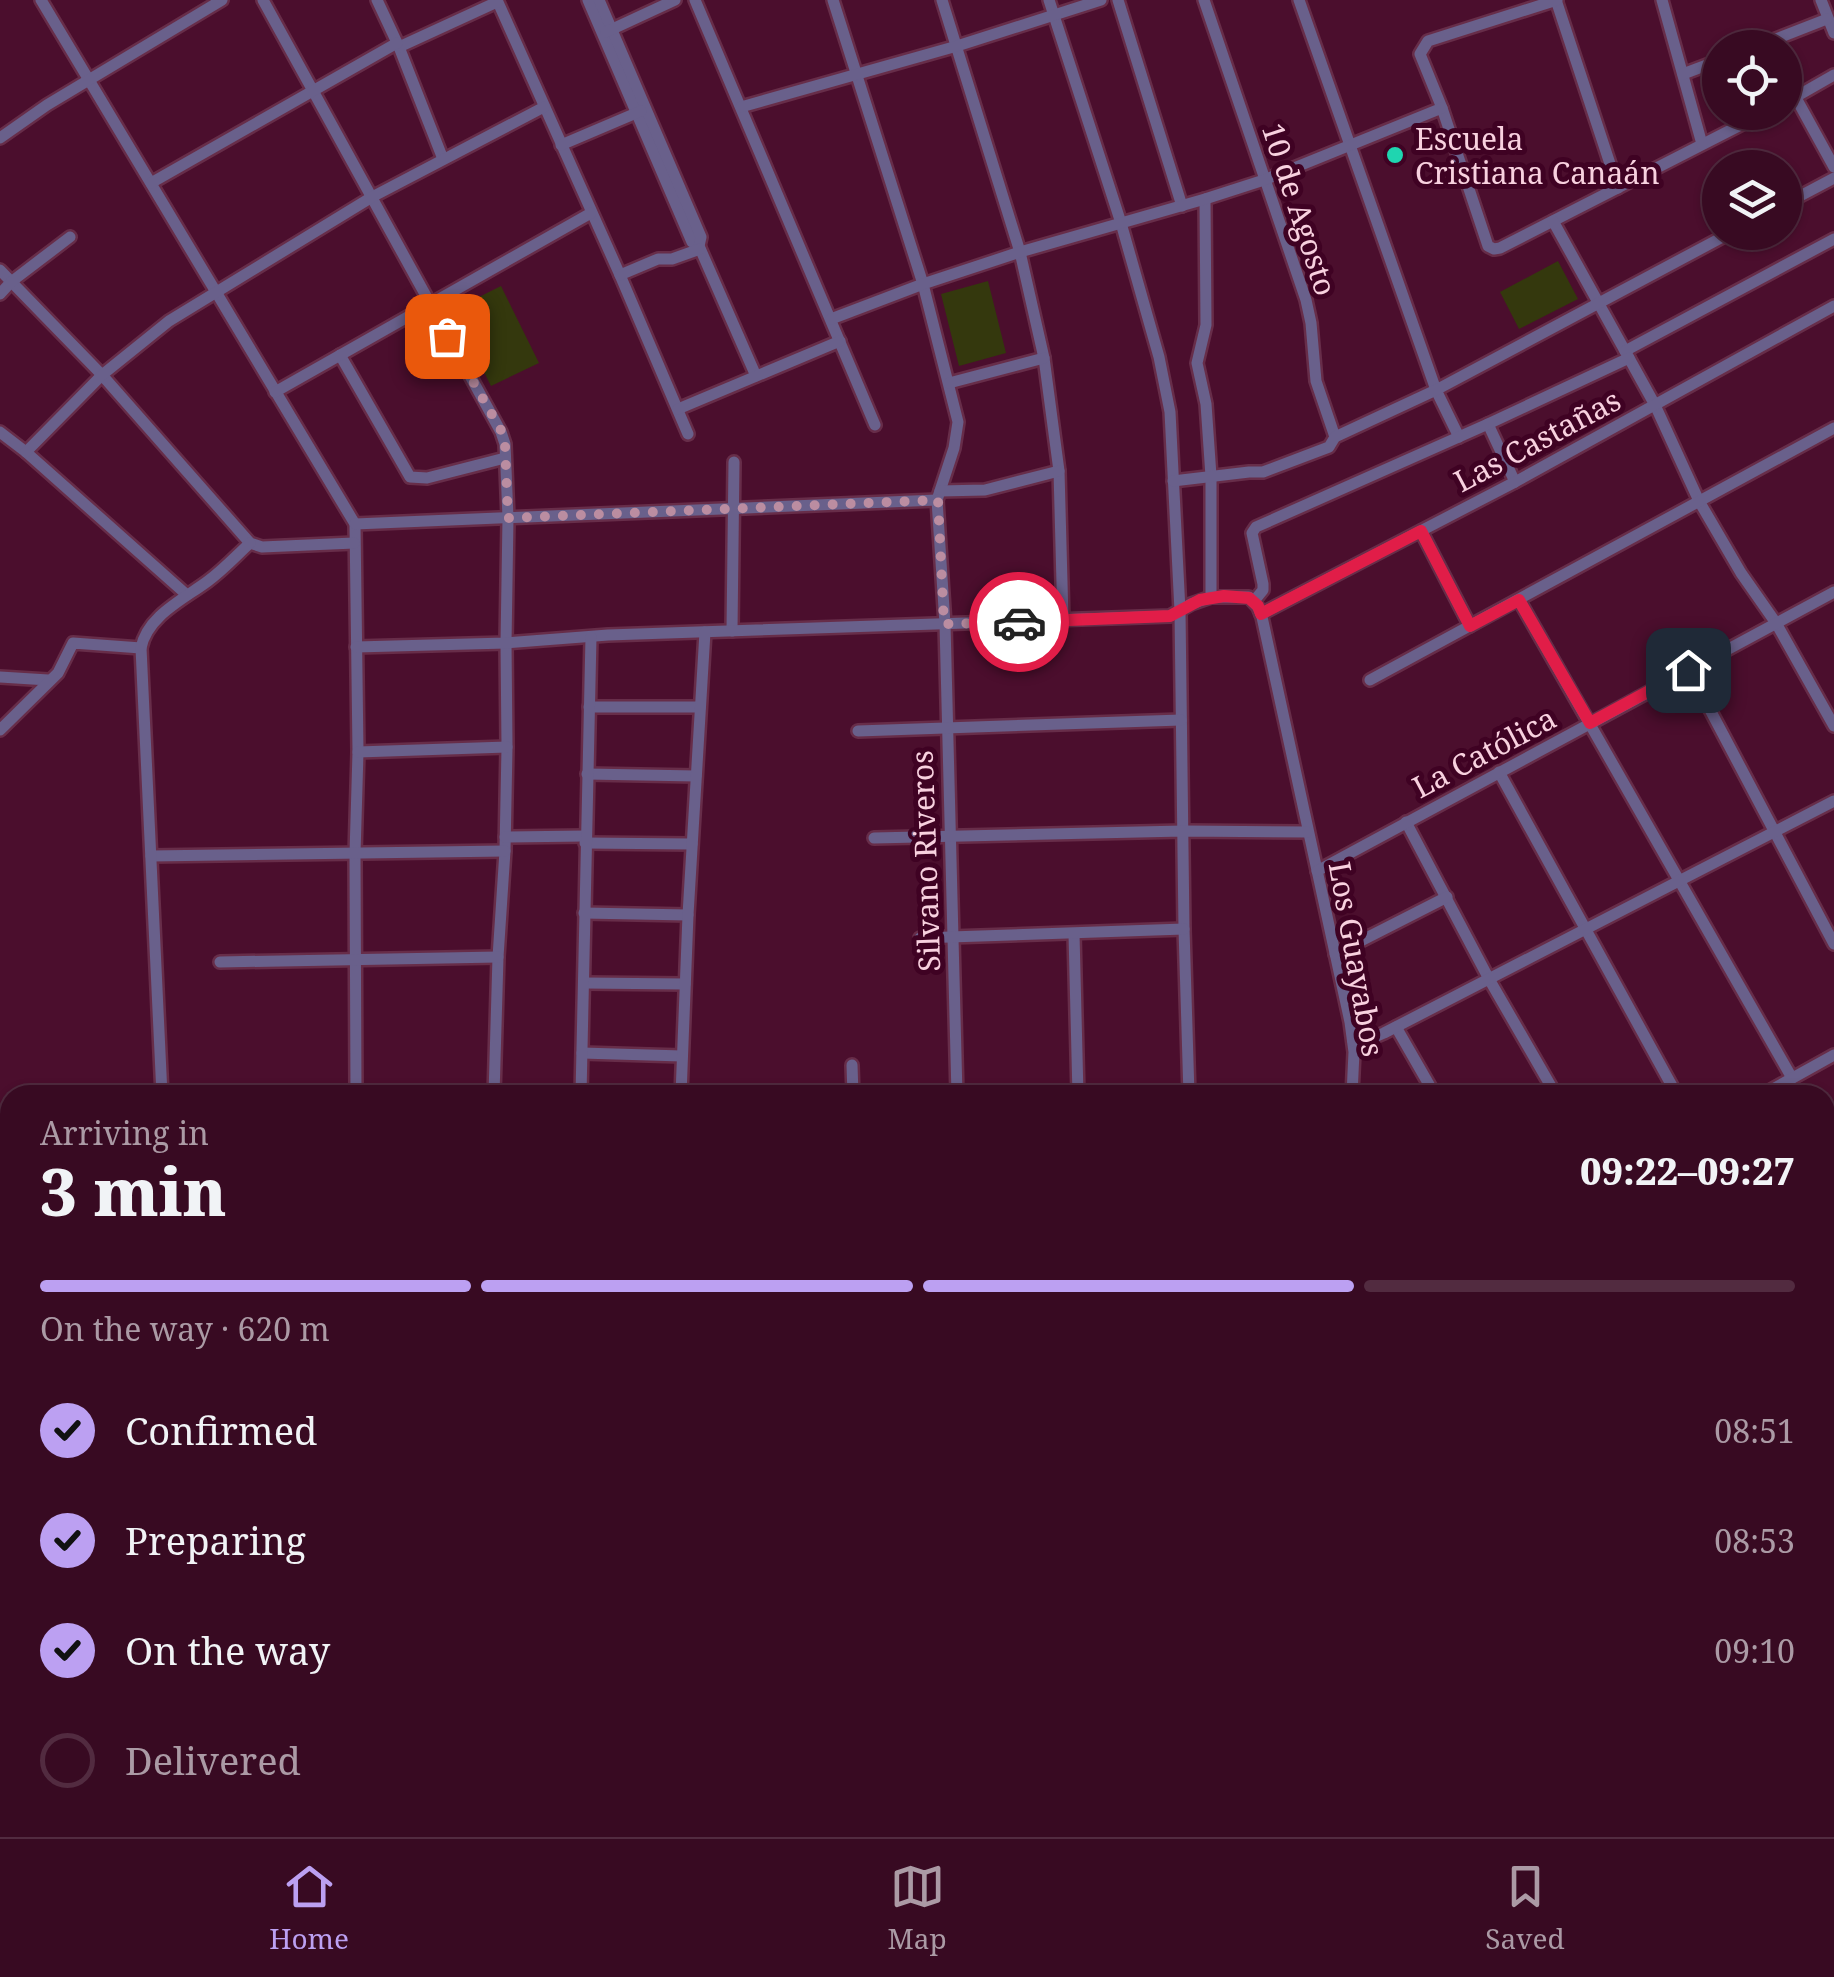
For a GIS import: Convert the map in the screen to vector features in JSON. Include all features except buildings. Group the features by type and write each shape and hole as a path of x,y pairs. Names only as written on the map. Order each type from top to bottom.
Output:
{"street":[{"path":"41,0 355,524 356,1085"},
{"path":"0,138 222,0"},
{"path":"263,0 502,432 505,444 506,837 494,1085"},
{"path":"377,0 444,159"},
{"path":"588,0 607,32 640,112 701,237 699,248 756,376"},
{"path":"599,0 607,32"},
{"path":"607,32 675,0"},
{"path":"695,0 876,425"},
{"name":"Silvano Riveros","path":"833,0 924,284 958,422 939,496 957,1085"},
{"path":"942,0 1020,252 1044,358 1058,470 1063,620"},
{"path":"1050,0 1121,223 1170,412 1180,612 1189,1085"},
{"path":"741,108 1101,0"},
{"path":"1118,0 1182,206"},
{"name":"10 de Agosto","path":"1204,0 1306,300 1316,381 1335,437"},
{"path":"1299,0 1436,390 1458,437"},
{"path":"1618,188 1557,0 1428,41 1420,54 1488,246 1494,249 1500,248 1618,188 1730,130"},
{"path":"1662,0 1702,144"},
{"path":"1820,0 1834,33"},
{"path":"152,183 398,45 497,1 688,434"},
{"path":"1801,30 1827,20"},
{"path":"1682,74 1702,67"},
{"path":"1802,93 1834,75"},
{"path":"26,452 102,375 169,320 372,197 544,106"},
{"path":"830,319 1020,252 1264,180 1442,108"},
{"path":"561,145 640,112"},
{"path":"1802,119 1834,168"},
{"path":"1802,195 1834,178"},
{"path":"1205,200 1206,325 1198,363 1206,404 1211,476 1211,597"},
{"path":"276,392 591,213"},
{"path":"1553,221 1655,405 1699,501 1740,573 1828,703 1834,726"},
{"path":"0,294 70,238"},
{"path":"356,647 1170,616 1211,597 1249,598 1254,602 1264,584 1252,533 1256,527 1488,424 1627,354 1834,238"},
{"path":"620,275 699,248"},
{"path":"1173,481 1264,472 1329,447 1335,437 1436,390 1702,248"},
{"path":"0,270 102,375 250,543 262,547 354,543"},
{"name":"Las Castañas","path":"1261,614 1515,482 1834,306"},
{"path":"678,410 840,341"},
{"path":"340,355 410,477 427,478 505,458"},
{"path":"950,383 1044,358"},
{"path":"1488,424 1515,482"},
{"path":"1370,680 1834,428"},
{"path":"0,432 187,595"},
{"path":"732,631 734,462"},
{"path":"355,524 939,496 985,490 1058,470"},
{"path":"1421,531 1470,626"},
{"path":"162,1085 142,648 153,622 250,543"},
{"name":"La Católica","path":"1316,871 1834,592"},
{"path":"1519,600 1792,1078"},
{"name":"Los Guayabos","path":"1254,602 1261,614 1353,1041 1352,1085"},
{"path":"681,1085 704,632"},
{"path":"581,1085 590,637"},
{"path":"0,730 58,673 73,643 142,648"},
{"path":"1688,670 1834,944"},
{"path":"0,677 48,680"},
{"path":"588,708 700,707"},
{"path":"858,731 1181,720"},
{"path":"358,752 507,747"},
{"path":"1499,772 1671,1085"},
{"path":"587,774 696,776"},
{"path":"1353,1041 1370,1039 1834,801"},
{"path":"1406,822 1550,1085"},
{"path":"874,838 1308,832"},
{"path":"506,837 692,844"},
{"path":"151,856 505,851"},
{"path":"1335,954 1447,897"},
{"path":"584,913 688,915"},
{"path":"920,938 1184,930"},
{"path":"1074,934 1078,1085"},
{"path":"220,962 498,957"},
{"path":"585,983 685,984"},
{"path":"1396,1026 1429,1085"},
{"path":"582,1053 682,1056"},
{"path":"1780,1085 1834,1055"},
{"path":"852,1065 853,1085"}],"green space":[{"path":"1558,261 1578,299 1519,329 1500,292"},
{"path":"988,281 1006,353 959,366 941,294"},
{"path":"501,286 539,363 491,386 453,310"}],"way so far":[{"path":"447,336 502,432 508,518 938,500 944,624 1019,622"}],"place":[{"name":"Escuela Cristiana Canaán","path":"1395,155"}],"route":[{"path":"1019,622 1170,616 1200,600 1224,596 1249,598 1261,614 1421,531 1470,626 1519,600 1590,723 1688,670"}]}
